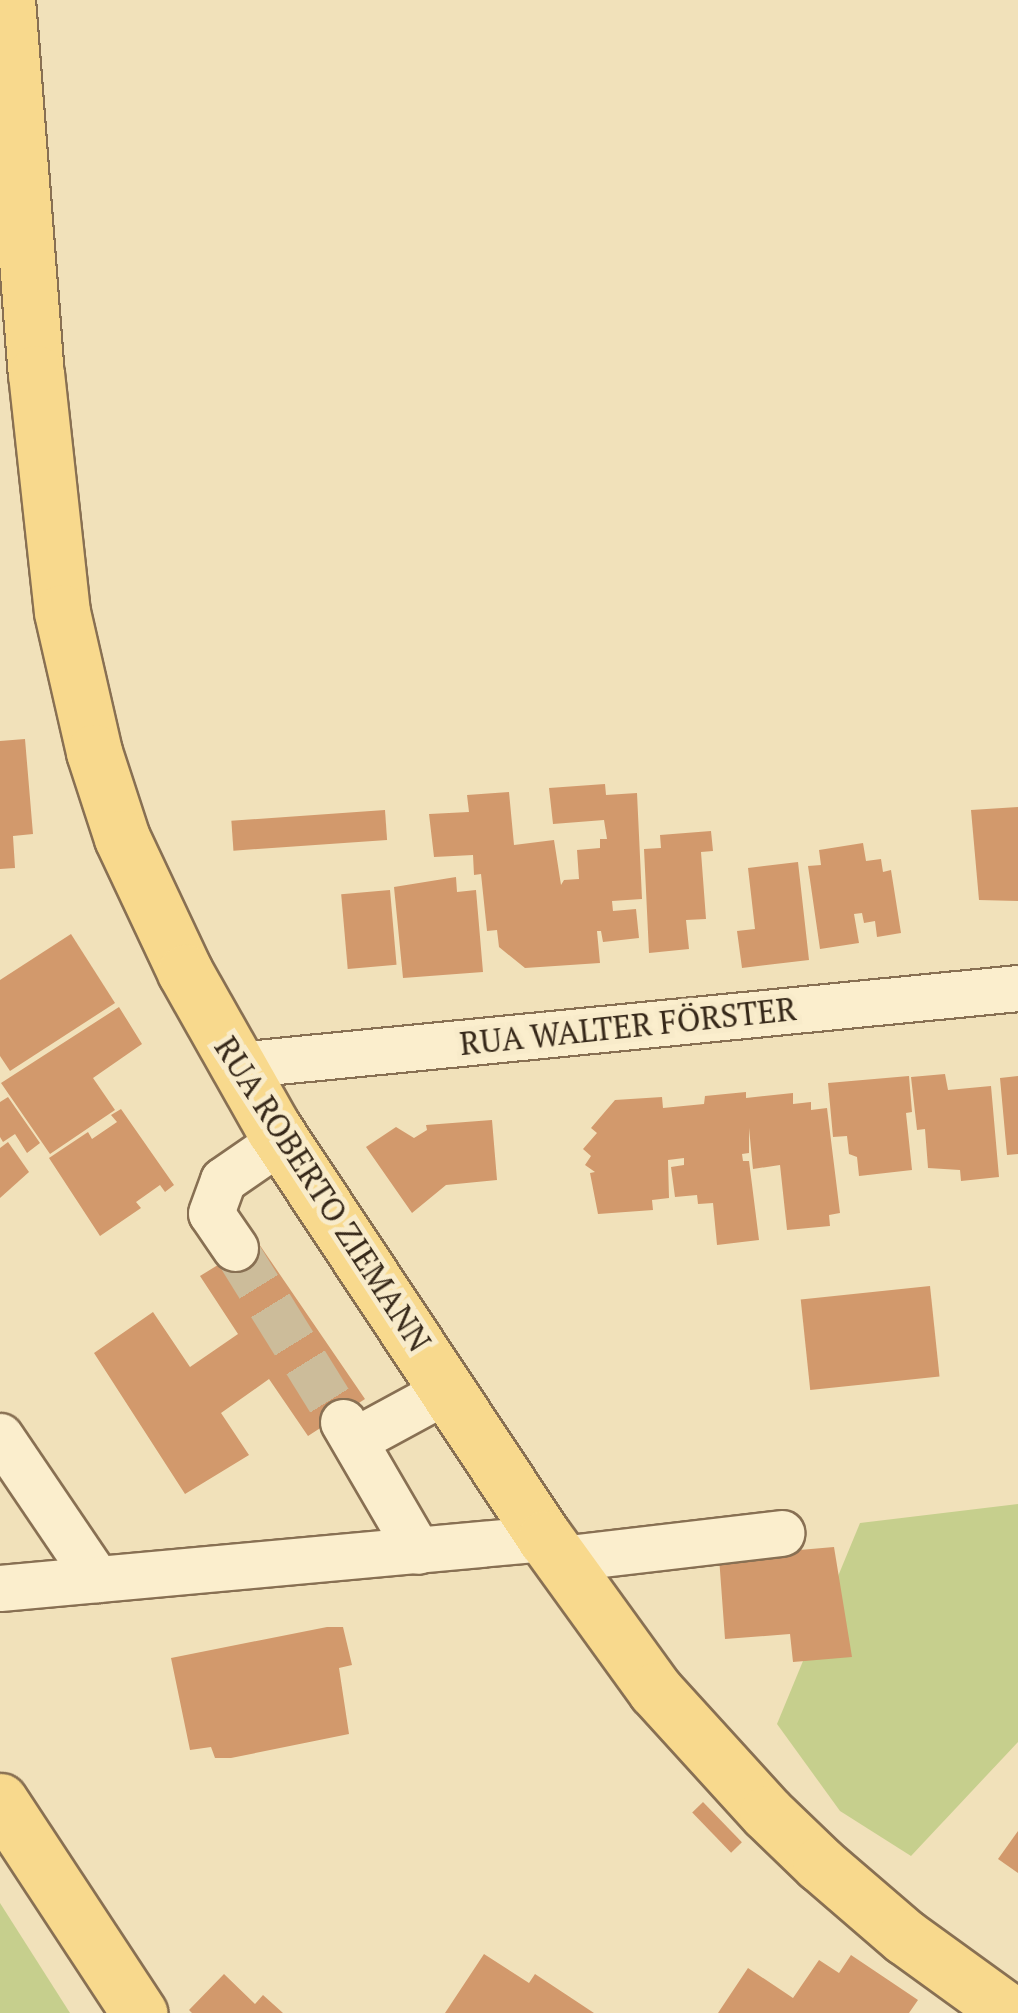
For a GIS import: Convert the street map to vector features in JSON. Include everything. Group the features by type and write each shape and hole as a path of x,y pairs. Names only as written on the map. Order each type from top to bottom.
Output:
{"main road":[{"name":"RUA ROBERTO ZIEMANN","path":"7,0 43,446 62,612 75,676 122,838 185,972 281,1140 553,1549 654,1690 767,1813 864,1904 997,2009"},
{"path":"0,1800 139,2013"}],"street":[{"name":"RUA WALTER FÖRSTER","path":"237,1065 1018,988"},
{"path":"234,1248 211,1213 223,1180 281,1140"},
{"path":"418,1552 349,1431 449,1389"},
{"path":"0,1436 98,1579"},
{"path":"0,1588 418,1552 553,1549 781,1533"}],"green space":[{"path":"1018,1504 1018,1742 911,1856 840,1811 777,1724 860,1523"},
{"path":"0,1903 70,2013 0,2013"}],"building":[{"path":"25,739 33,834 13,836 15,868 0,869 0,741"},
{"path":"605,784 606,795 637,793 642,899 612,901 613,911 636,909 639,938 603,942 601,931 597,931 600,963 525,968 499,947 497,930 487,931 481,874 474,875 473,855 434,857 429,814 469,812 467,795 509,792 514,845 554,840 561,885 564,880 579,879 577,850 600,848 600,839 607,839 604,820 553,824 549,788"},
{"path":"1018,807 1018,901 979,900 971,810"},
{"path":"385,810 387,840 233,851 231,821"},
{"path":"711,831 713,851 701,852 706,919 686,920 689,949 649,953 644,849 661,848 660,835"},
{"path":"863,843 866,861 881,859 883,872 891,870 901,933 877,937 875,921 864,923 862,913 854,914 859,943 820,949 808,866 821,865 819,850"},
{"path":"798,862 809,960 742,968 737,931 755,929 748,868"},
{"path":"456,877 457,892 476,890 483,972 403,978 394,887"},
{"path":"390,890 397,965 348,969 341,894"},
{"path":"71,934 115,1003 10,1071 0,1056 0,980"},
{"path":"119,1007 142,1044 93,1078 115,1110 50,1154 1,1083"},
{"path":"945,1074 948,1090 991,1086 999,1177 961,1181 960,1170 928,1168 925,1129 917,1130 911,1077"},
{"path":"909,1076 912,1112 906,1113 912,1170 859,1176 857,1157 849,1154 847,1136 833,1137 828,1083"},
{"path":"1018,1076 1018,1154 1007,1155 1000,1078"},
{"path":"746,1092 746,1098 793,1093 793,1104 811,1102 811,1110 827,1108 840,1213 829,1215 830,1226 787,1230 780,1165 753,1169 749,1128 749,1153 742,1154 743,1161 749,1161 759,1240 717,1245 713,1203 698,1204 697,1195 675,1197 671,1167 684,1165 684,1158 668,1160 669,1198 652,1200 653,1210 598,1214 590,1173 595,1172 585,1165 591,1156 583,1149 597,1133 591,1128 615,1100 662,1097 663,1108 704,1104 705,1096"},
{"path":"8,1097 40,1143 27,1153 15,1134 3,1142 0,1137 0,1102"},
{"path":"121,1109 174,1185 165,1192 160,1185 136,1202 141,1208 100,1236 49,1158 88,1132 92,1139 117,1122 111,1115"},
{"path":"492,1120 497,1180 446,1185 412,1213 366,1147 396,1127 414,1138 427,1130 426,1125"},
{"path":"8,1142 29,1172 0,1198 0,1148"},
{"path":"257,1241 365,1399 308,1436 269,1379 221,1413 249,1455 185,1494 94,1353 153,1312 190,1367 238,1334 200,1276"},
{"path":"930,1286 940,1377 810,1390 801,1300"},
{"path":"834,1547 852,1657 793,1662 790,1634 725,1639 719,1557"},
{"path":"343,1627 352,1665 339,1668 349,1734 231,1758 215,1758 211,1747 190,1750 171,1658"},
{"path":"703,1802 742,1842 731,1853 692,1812"},
{"path":"1018,1831 1018,1873 998,1859"},
{"path":"484,1954 529,1983 535,1974 594,2013 445,2013"},
{"path":"851,1955 918,2000 909,2013 718,2013 748,1968 793,1998 819,1960 839,1973"},
{"path":"224,1974 255,2004 263,1995 283,2013 192,2013 189,2010"}],"tunnel":[{"path":"235,1248 343,1422"}]}
